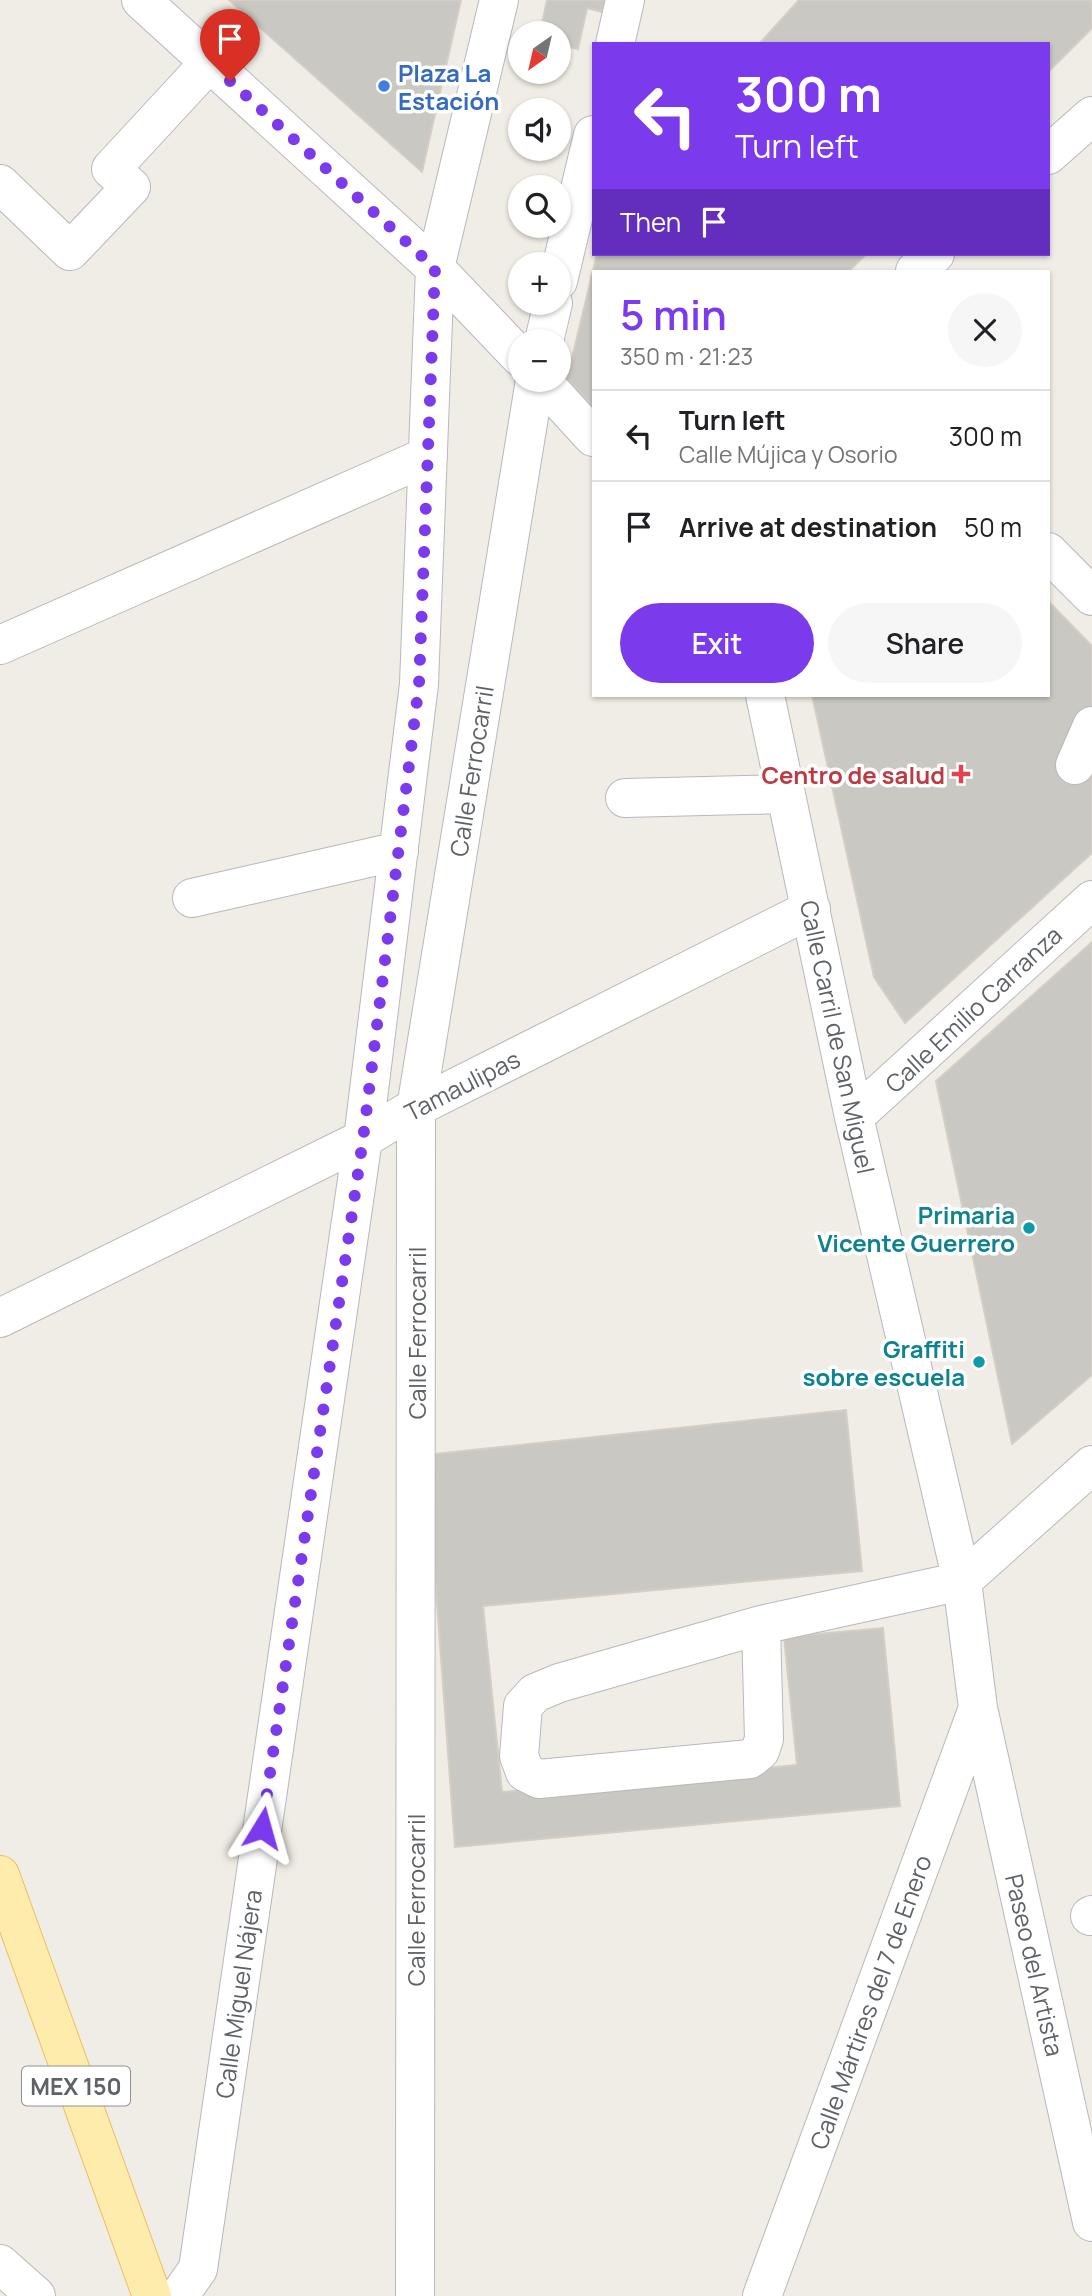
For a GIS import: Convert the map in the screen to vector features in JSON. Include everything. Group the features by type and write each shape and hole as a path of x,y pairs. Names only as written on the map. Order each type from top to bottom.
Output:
{"main road":[{"name":"MEX 150","path":"0,1875 152,2296"}],"street":[{"path":"141,0 435,268 508,344"},
{"name":"Calle Miguel Nájera","path":"179,2296 198,2269 363,1139 419,684 435,268 499,0"},
{"path":"615,42 625,0"},
{"path":"0,184 70,251 131,187 111,169 210,62"},
{"path":"1050,153 1092,116"},
{"path":"565,252 592,139"},
{"path":"916,270 933,256"},
{"name":"Calle Ferrocarril","path":"415,2296 416,1108 533,392"},
{"path":"552,392 592,436"},
{"path":"0,645 428,456"},
{"path":"1050,554 1092,596"},
{"name":"Calle Carril de San Miguel","path":"765,697 854,1118 962,1581 978,1708"},
{"path":"1075,765 1092,726"},
{"path":"625,797 786,794"},
{"path":"192,898 398,851"},
{"name":"Calle Emilio Carranza","path":"854,1118 1092,900"},
{"name":"Tamaulipas","path":"0,1318 363,1139 416,1108 811,909"},
{"path":"761,1625 764,1739 750,1759 539,1779 525,1772 519,1756 523,1706 534,1693 761,1625 962,1581 1092,1465"},
{"name":"Paseo del Artista","path":"978,1708 1092,2222"},
{"name":"Calle Mártires del 7 de Enero","path":"762,2296 978,1708"},
{"path":"0,2264 36,2296"}],"building":[{"name":"Plaza La Estación","path":"229,0 461,0 422,172"},
{"path":"547,0 605,0 602,12 587,8 578,49 571,47 571,21 543,21"},
{"path":"799,0 1092,0 1092,28 1050,70 1050,42 761,42"},
{"path":"597,256 864,256 850,270 593,270"},
{"path":"592,275 592,405 571,383 571,362"},
{"name":"Centro de salud","path":"1050,603 1092,646 1092,853 905,1023 874,977 812,697 1050,697"},
{"name":"Primaria Vicente Guerrero","path":"1092,942 1092,1375 1012,1444 936,1081"},
{"path":"846,1410 862,1571 483,1606 502,1792 797,1765 784,1637 883,1628 900,1806 455,1847 426,1455"}],"place":[{"name":"Plaza La Estación","path":"384,86"},
{"name":"Centro de salud","path":"961,774"},
{"name":"Primaria Vicente Guerrero","path":"1029,1228"},
{"name":"Graffiti sobre escuela","path":"979,1362"}],"route":[{"path":"230,81 435,268 419,684 363,1139 262,1828"}]}
